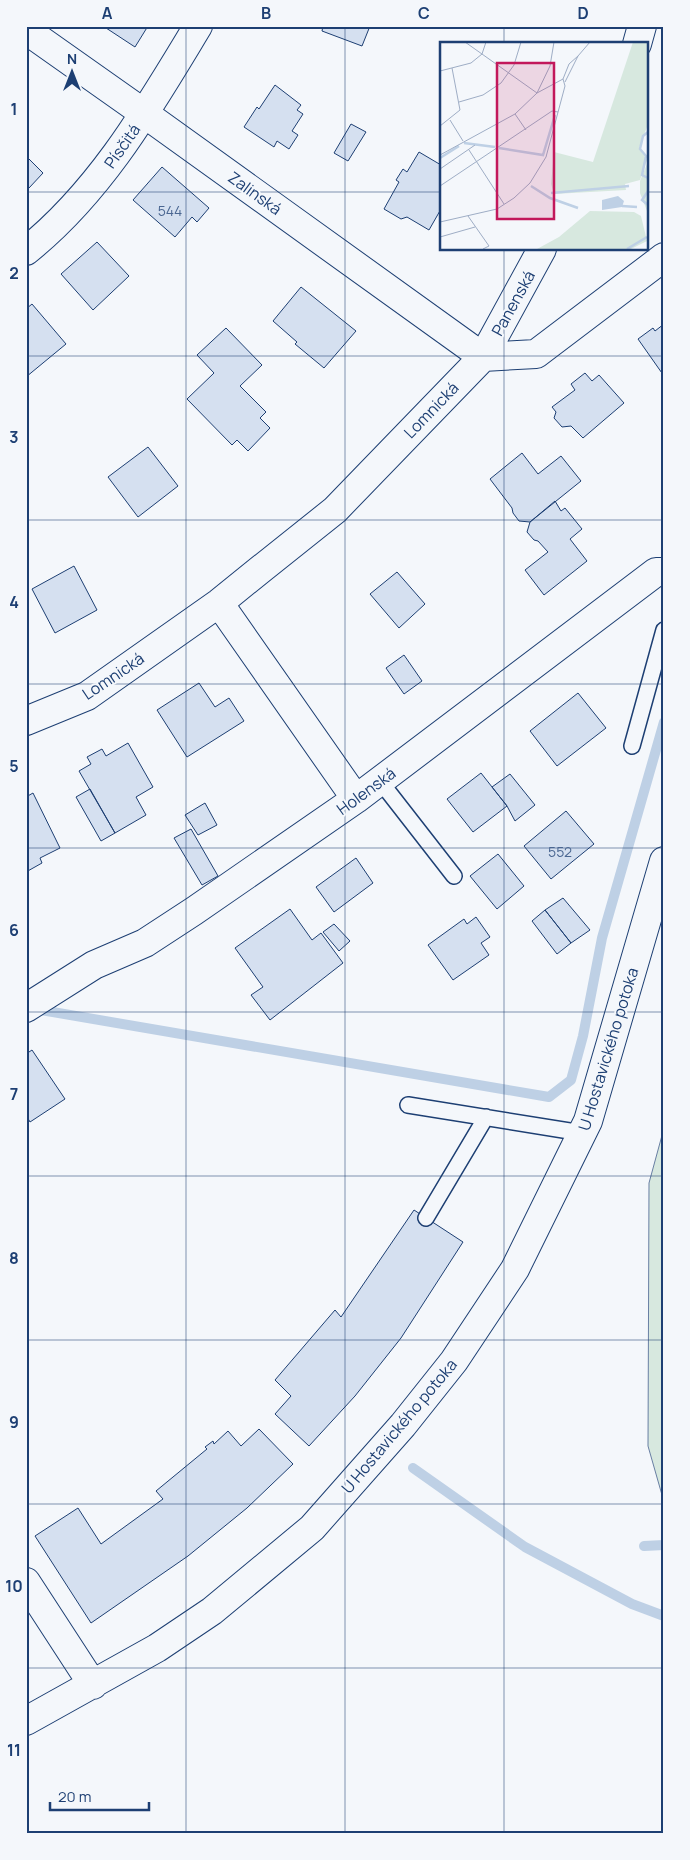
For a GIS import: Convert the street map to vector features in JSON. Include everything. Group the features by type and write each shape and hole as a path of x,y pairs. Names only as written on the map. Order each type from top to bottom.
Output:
{"street":[{"name":"Písčitá","path":"26,251 48,233 102,175 145,114 198,26"},
{"path":"638,42 642,26"},
{"name":"Zalinská","path":"26,30 483,356"},
{"name":"Panenská","path":"483,356 541,250"},
{"path":"483,356 536,354 664,257"},
{"name":"Lomnická","path":"26,721 87,696 219,603 335,510 483,356"},
{"name":"Holenská","path":"26,1008 94,966 145,943 194,911 356,799 661,576"},
{"path":"219,603 356,799"},
{"name":"U Hostavického potoka","path":"26,1721 158,1648 227,1598 312,1528 391,1439 454,1361 515,1269 588,1121 664,861"},
{"path":"26,1582 93,1685"}],"lane":[{"path":"632,746 664,630"},
{"path":"380,781 454,876"},
{"path":"408,1105 582,1133"},
{"path":"426,1218 486,1117"}],"shaded area":[{"path":"664,1128 664,1502 648,1446 649,1183"}],"building":[{"path":"103,26 148,26 135,47"},
{"path":"323,26 370,26 362,46 322,31"},
{"path":"275,85 301,105 297,110 303,114 292,131 298,135 289,149 277,141 274,147 244,127"},
{"path":"351,124 366,132 348,161 334,153"},
{"path":"419,152 440,164 440,211 429,230 407,217 401,219 384,209 399,182 396,180 403,169 407,172"},
{"path":"26,156 43,173 29,188 26,185"},
{"path":"162,167 209,208 197,222 192,217 175,237 133,200"},
{"path":"97,242 129,276 93,310 61,274"},
{"path":"301,287 356,331 324,368 295,344 297,342 273,321"},
{"path":"32,304 66,344 26,377 26,309"},
{"path":"664,324 664,376 638,339 653,328 655,331"},
{"path":"226,328 262,365 240,386 266,412 260,418 270,428 248,451 237,440 232,445 187,399 214,373 197,355"},
{"path":"585,373 592,381 599,375 624,403 583,438 571,426 562,427 554,418 556,412 552,407 575,390 571,384"},
{"path":"148,447 178,486 138,517 108,477"},
{"path":"522,453 538,474 561,456 581,481 530,522 519,521 512,508 490,479"},
{"path":"555,501 561,511 565,508 582,529 570,539 587,561 544,595 525,570 548,552 527,532 530,522"},
{"path":"74,566 97,610 55,633 32,589"},
{"path":"397,572 425,604 399,628 370,594"},
{"path":"404,655 422,681 404,694 386,668"},
{"path":"199,683 215,707 229,698 244,721 187,757 157,710"},
{"path":"578,693 606,728 557,766 530,731"},
{"path":"128,743 153,787 136,797 146,815 115,833 79,771 91,764 87,757 102,749 106,756"},
{"path":"481,773 507,806 473,832 447,799"},
{"path":"510,774 535,805 515,821 507,806 492,787"},
{"path":"90,789 115,833 101,841 76,797"},
{"path":"33,793 60,848 40,858 42,863 26,872 26,797"},
{"path":"205,803 217,825 198,835 185,815"},
{"path":"566,811 594,844 551,879 524,846"},
{"path":"191,829 218,876 202,885 174,838"},
{"path":"498,854 524,886 497,909 470,876"},
{"path":"356,858 373,883 334,912 316,887"},
{"path":"563,898 590,930 571,943 545,910"},
{"path":"290,909 312,940 321,933 343,963 270,1020 251,995 263,987 235,948"},
{"path":"545,910 571,943 557,954 532,921"},
{"path":"476,917 490,937 481,943 489,955 453,980 428,945 464,919 467,924"},
{"path":"334,924 350,941 339,951 323,932"},
{"path":"32,1050 65,1099 30,1122 26,1115 26,1054"},
{"path":"414,1210 463,1242 401,1338 355,1396 309,1446 275,1414 291,1396 275,1380 335,1310 341,1317"},
{"path":"259,1429 293,1464 247,1508 188,1556 91,1623 35,1536 78,1508 101,1544 163,1499 156,1491 207,1449 205,1447 213,1441 214,1444 228,1431 241,1446"}],"waterway":[{"path":"35,1009 549,1097 571,1080 583,1036 602,938 664,722"},
{"path":"413,1468 525,1547 632,1604 664,1616"},
{"path":"644,1546 664,1545"}]}
